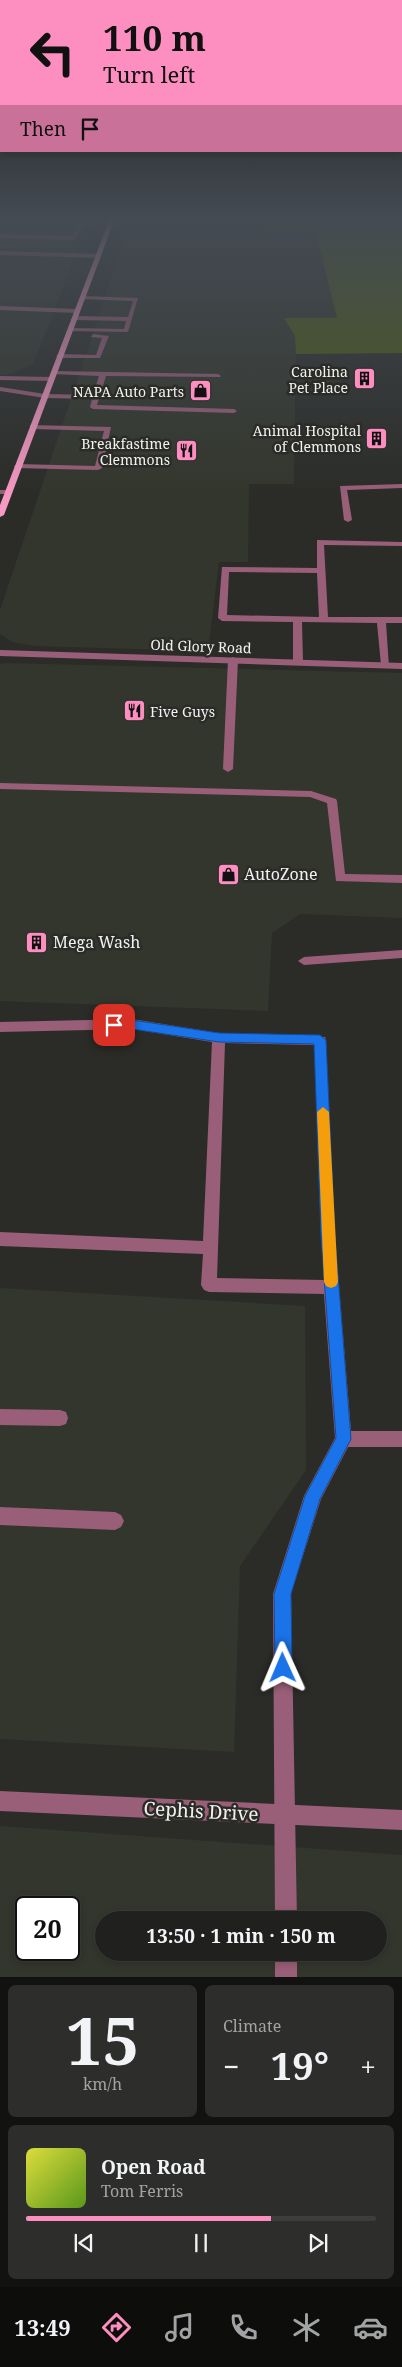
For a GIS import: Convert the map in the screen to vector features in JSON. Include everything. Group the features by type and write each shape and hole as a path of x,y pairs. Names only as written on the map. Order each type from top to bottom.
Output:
{"main road":[{"path":"0,515 4,492 18,466 76,315"}],"street":[{"path":"57,313 130,319"},
{"path":"69,333 126,331 132,313"},
{"path":"59,356 98,357 106,336 69,333"},
{"path":"103,374 94,407 234,411"},
{"path":"0,378 103,374 218,376"},
{"path":"0,389 45,396 96,397"},
{"path":"18,466 98,468 108,429 33,427"},
{"path":"348,520 343,488 402,486"},
{"path":"324,619 320,542 402,544"},
{"path":"321,571 225,569 222,618 402,620"},
{"path":"297,618 298,662"},
{"path":"381,620 386,665"},
{"name":"Old Glory Road","path":"0,653 402,666"},
{"path":"228,769 233,660"},
{"path":"0,786 323,796 332,801 340,878 402,879"},
{"path":"304,961 402,954"},
{"path":"0,1027 132,1024 219,1038 320,1040 332,1286 343,1439 313,1496 282,1594 286,1911"},
{"path":"219,1038 209,1285 332,1286"},
{"path":"0,1239 211,1248"},
{"path":"0,1417 60,1418"},
{"path":"343,1439 402,1439"},
{"path":"0,1516 115,1521"},
{"name":"Cephis Drive","path":"0,1801 402,1820"},
{"path":"286,1961 286,1977"}],"shaded area":[{"path":"0,313 53,313 33,364 7,375 0,375"},
{"path":"100,313 340,313 341,318 284,318 296,336 294,484 249,484 248,562 219,562 208,651 35,646 12,642 0,634 0,610"},
{"path":"0,664 402,673 402,918 300,914 272,933 268,1011 0,1001"},
{"path":"0,1288 305,1306 306,1470 240,1566 234,1752 0,1739"},
{"path":"0,1826 402,1855 402,1977 0,1977"}],"green space":[{"path":"336,313 402,313 402,353 296,354 295,336 284,318 337,318"}],"slow traffic":[{"path":"323,1112 331,1282"}],"place":[{"name":"Carolina Pet Place","path":"364,379"},
{"name":"NAPA Auto Parts","path":"200,391"},
{"name":"Animal Hospital of Clemmons","path":"377,438"},
{"name":"Breakfastime Clemmons","path":"186,451"},
{"name":"Five Guys","path":"134,711"},
{"name":"AutoZone","path":"228,874"},
{"name":"Mega Wash","path":"37,942"}],"route":[{"path":"114,1025 132,1024 219,1038 320,1040 328,1237 343,1439 313,1496 282,1594 283,1668"}]}
